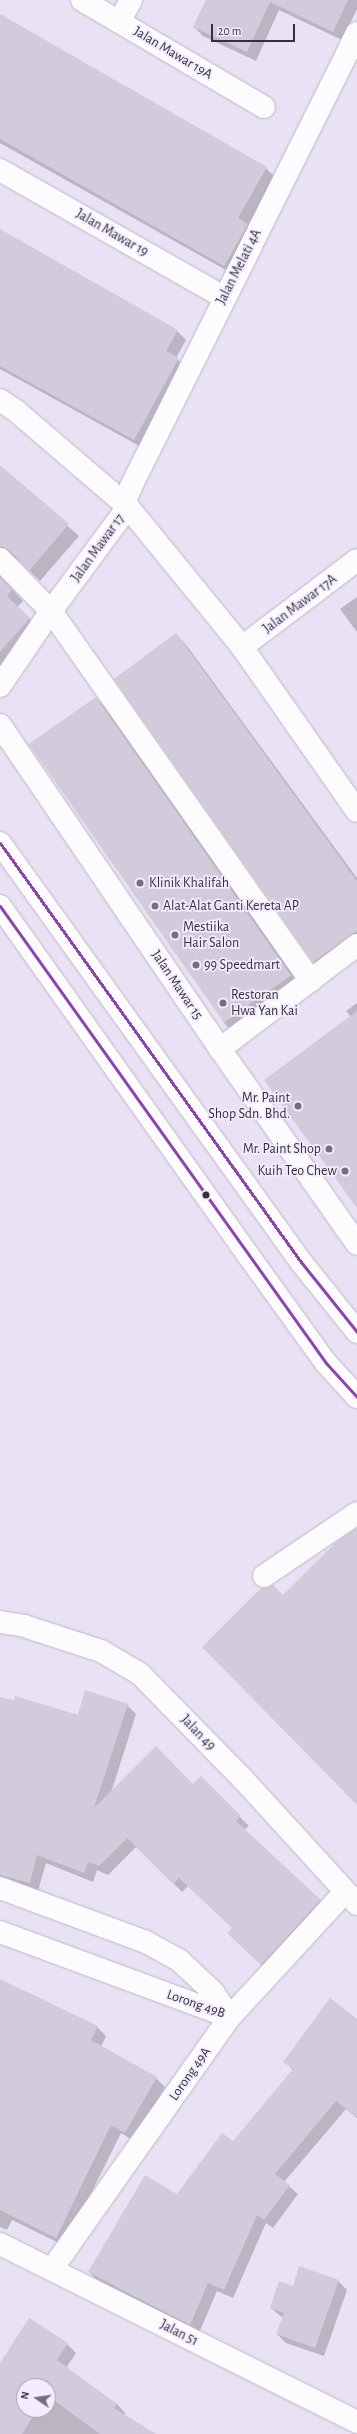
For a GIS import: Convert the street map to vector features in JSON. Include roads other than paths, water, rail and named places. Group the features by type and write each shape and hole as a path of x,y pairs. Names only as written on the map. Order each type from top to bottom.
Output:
{"street":[{"name":"Jalan Mawar 19A","path":"82,0 264,107"},
{"path":"119,22 131,0"},
{"name":"Jalan Melati 4A","path":"125,505 224,297 357,33"},
{"name":"Jalan Mawar 19","path":"0,170 224,297"},
{"name":"Jalan Mawar 17","path":"0,400 125,505 0,686"},
{"path":"125,505 242,647 357,811"},
{"path":"0,558 51,611 311,981"},
{"name":"Jalan Mawar 17A","path":"242,647 357,560"},
{"name":"Jalan Mawar 15","path":"0,725 220,1049 357,1244"},
{"path":"0,843 301,1262 357,1332"},
{"path":"0,906 326,1363 357,1397"},
{"path":"220,1049 357,945"},
{"path":"264,1576 357,1513"},
{"name":"Jalan 49","path":"0,1622 24,1626 101,1651 140,1674 241,1777 351,1898"},
{"name":"Lorong 49B","path":"0,1888 146,1942 180,1961 213,1992 230,2017"},
{"name":"Lorong 49A","path":"52,2269 230,2017 351,1898"},
{"name":"Lorong 49B","path":"0,1932 230,2017"},
{"name":"Jalan 51","path":"0,2244 52,2269 348,2425"}],"place":[{"name":"Klinik Khalifah","path":"140,883"},
{"name":"Alat-Alat Ganti Kereta AP","path":"155,906"},
{"name":"Mestiika Hair Salon","path":"175,935"},
{"name":"99 Speedmart","path":"196,965"},
{"name":"Restoran Hwa Yan Kai","path":"223,1003"},
{"name":"Mr. Paint Shop Sdn. Bhd.","path":"298,1106"},
{"name":"Mr. Paint Shop","path":"329,1149"},
{"name":"Kuih Teo Chew","path":"345,1171"}]}
